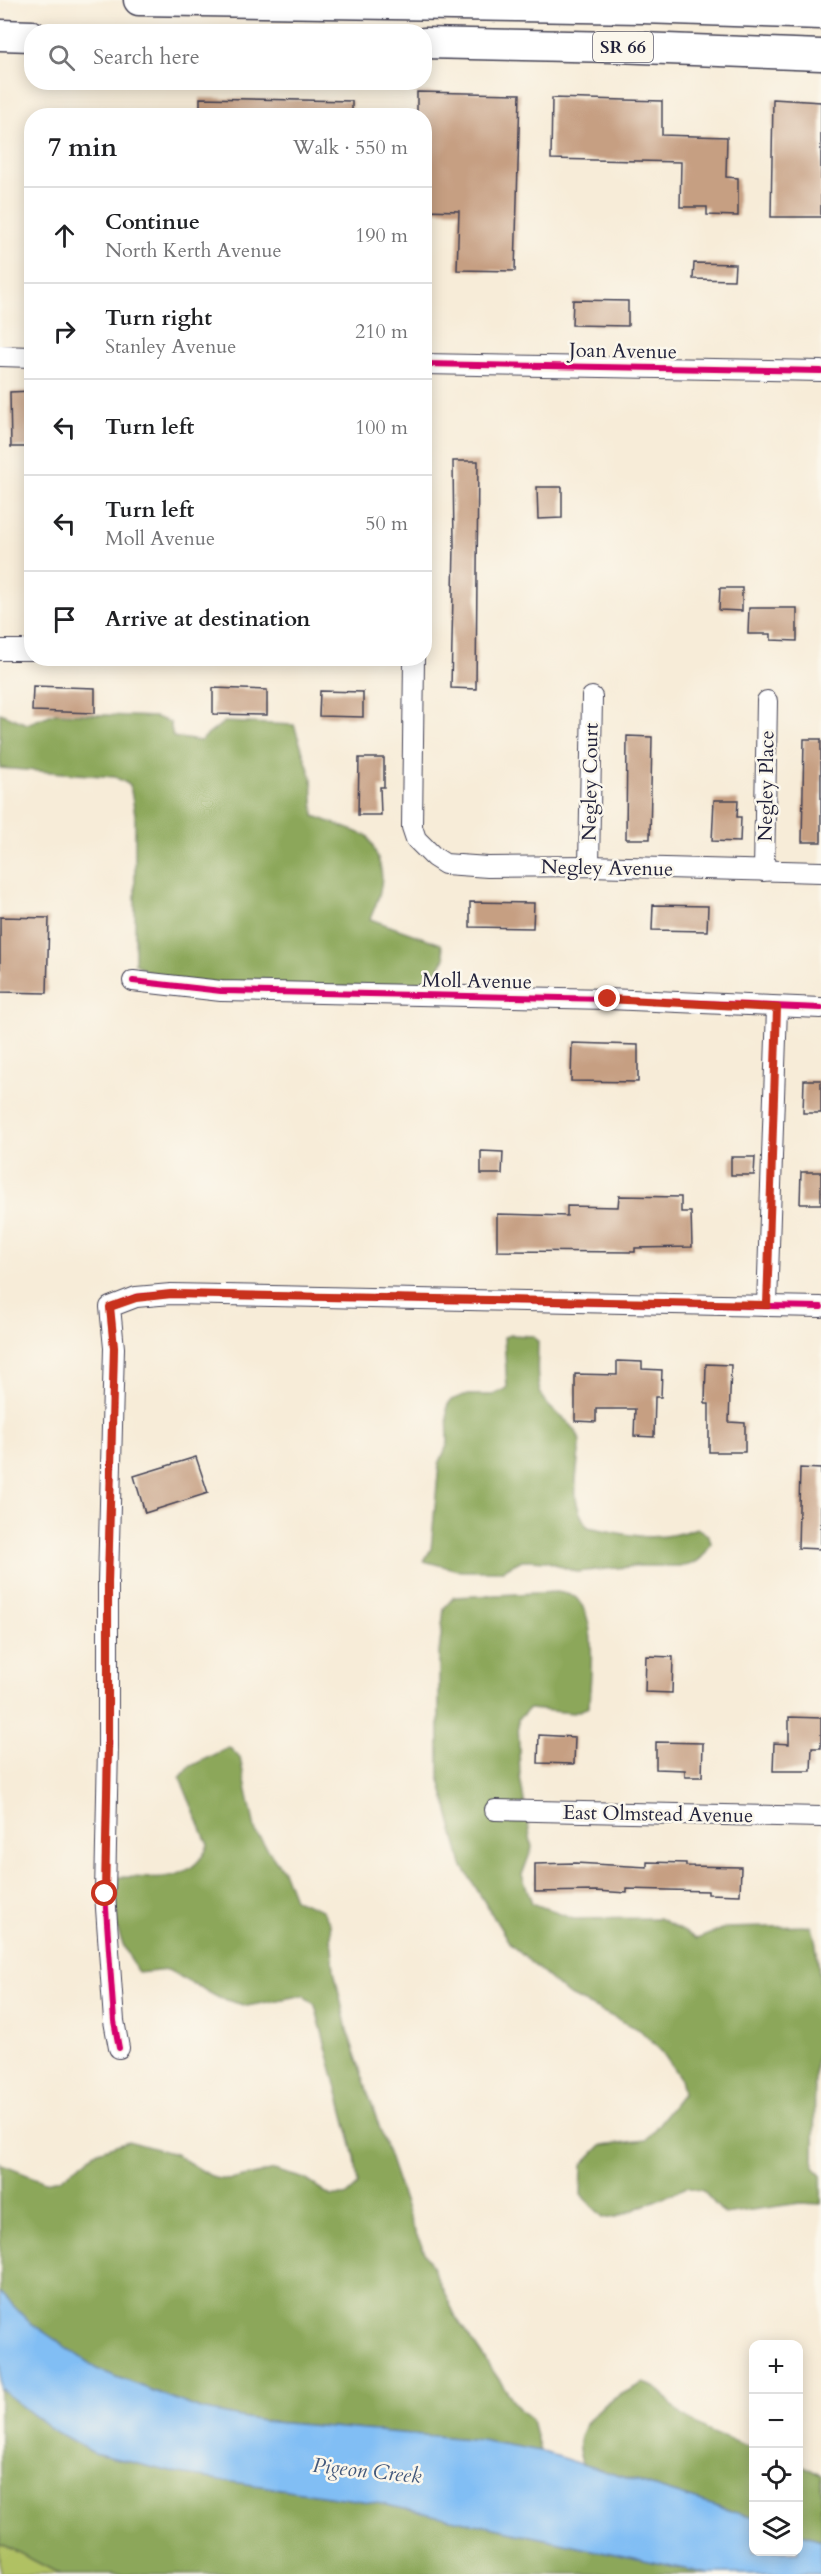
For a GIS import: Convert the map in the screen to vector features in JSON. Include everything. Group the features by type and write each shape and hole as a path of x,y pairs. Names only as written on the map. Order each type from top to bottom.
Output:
{"main road":[{"name":"SR 66","path":"139,0 630,8 821,14"},
{"path":"0,35 24,36"},
{"name":"SR 66","path":"432,43 615,46 821,55"}],"street":[{"path":"0,356 24,357"},
{"name":"Joan Avenue","path":"432,364 821,371"},
{"path":"0,650 24,650"},
{"name":"Negley Avenue","path":"414,666 412,827 416,839 434,857 445,864 488,867 589,866 821,872"},
{"name":"Negley Court","path":"589,866 592,697"},
{"name":"Negley Place","path":"764,871 767,701"},
{"name":"Moll Avenue","path":"133,981 221,991 608,999 777,1008 821,1008"},
{"path":"767,1305 777,1008"},
{"path":"119,2048 114,2021 105,1894 108,1582 114,1348 110,1307 136,1298 171,1294 821,1307"},
{"name":"East Olmstead Avenue","path":"495,1810 821,1817"}],"green space":[{"path":"0,713 27,724 55,713 155,717 170,722 173,737 200,741 224,722 294,725 312,779 314,816 368,836 378,859 382,877 381,886 370,919 441,944 445,958 437,971 411,988 190,985 147,972 135,963 135,814 130,785 115,777 0,768"},
{"path":"533,1336 538,1342 538,1377 542,1397 551,1409 569,1423 578,1434 580,1444 576,1496 579,1512 588,1527 655,1537 697,1528 709,1536 711,1543 700,1559 684,1566 637,1566 576,1572 546,1561 522,1560 501,1571 461,1571 424,1561 431,1549 439,1464 448,1443 447,1406 451,1400 464,1395 493,1395 507,1388 504,1337"},
{"path":"557,1592 575,1597 583,1606 587,1619 591,1649 589,1707 574,1713 529,1709 518,1719 520,1777 532,1848 522,1875 532,1903 573,1919 659,1918 697,1939 725,1928 812,1926 819,1969 821,2002 821,2049 818,2051 815,2066 814,2167 821,2176 821,2204 800,2203 724,2214 703,2191 687,2187 617,2217 603,2217 581,2195 582,2165 602,2145 646,2140 683,2093 680,2078 662,2052 640,2030 568,1995 510,1944 462,1865 439,1776 439,1653 444,1608 454,1597"},
{"path":"229,1747 240,1758 256,1833 283,1870 294,1899 322,1910 330,1924 334,1970 347,2030 412,2225 457,2319 520,2410 532,2420 540,2451 480,2440 261,2421 200,2409 99,2370 28,2321 0,2292 0,2161 2,2165 45,2182 60,2179 98,2151 128,2141 175,2154 214,2178 230,2180 274,2170 305,2179 331,2196 346,2196 358,2185 355,2157 315,2005 304,1995 247,2006 219,1998 168,1970 138,1973 117,1927 115,1906 117,1877 170,1876 182,1873 201,1858 208,1845 180,1778 189,1767"},
{"path":"644,2383 652,2386 690,2421 749,2446 749,2517 582,2464 579,2443 583,2430 596,2412"},
{"path":"0,2389 52,2429 94,2453 179,2474 377,2503 709,2574 60,2574 0,2543"},
{"path":"803,2466 821,2475 821,2540 803,2534"},
{"path":"0,2543 60,2574 0,2574"}],"water":[{"name":"Pigeon Creek","path":"0,2292 28,2321 99,2370 200,2409 261,2421 480,2440 540,2451 749,2517 749,2556 803,2556 803,2534 821,2540 821,2574 709,2574 377,2503 179,2474 94,2453 52,2429 0,2389"}],"building":[{"path":"417,92 520,94 515,271 457,270 459,211 432,210 432,108 417,108"},
{"path":"200,98 352,101 352,108 200,108"},
{"path":"552,98 662,101 662,135 727,137 726,177 738,178 738,216 707,215 707,207 680,207 681,162 551,159"},
{"path":"773,99 821,102 821,217 771,217"},
{"path":"694,263 735,264 734,280 693,279"},
{"path":"573,300 628,301 628,326 572,325"},
{"path":"24,391 24,447 11,447 10,392"},
{"path":"453,461 478,461 476,689 451,688"},
{"path":"537,487 562,487 562,518 538,519"},
{"path":"720,588 742,588 742,611 719,610"},
{"path":"749,608 797,608 797,641 771,640 771,634 748,634"},
{"path":"33,686 95,688 95,713 32,711"},
{"path":"213,688 267,690 267,715 213,714"},
{"path":"320,691 363,692 363,717 319,716"},
{"path":"627,736 652,737 650,839 626,839"},
{"path":"804,739 821,739 821,842 802,842"},
{"path":"359,758 384,758 384,787 380,787 381,815 358,815"},
{"path":"714,800 738,800 737,817 741,817 740,842 712,841"},
{"path":"470,902 534,903 533,928 470,927"},
{"path":"653,905 708,906 707,931 652,930"},
{"path":"0,917 49,918 47,993 0,992"},
{"path":"572,1043 638,1045 638,1082 571,1081"},
{"path":"804,1080 821,1080 821,1113 803,1113"},
{"path":"481,1151 503,1152 502,1174 481,1174"},
{"path":"731,1157 755,1157 754,1175 731,1175"},
{"path":"801,1172 821,1172 821,1204 800,1204"},
{"path":"619,1196 681,1197 681,1212 691,1212 692,1247 635,1248 635,1252 497,1251 497,1214 567,1216 567,1206 618,1207"},
{"path":"617,1361 642,1362 642,1369 662,1370 661,1397 655,1397 654,1437 634,1436 635,1409 596,1409 596,1422 575,1421 575,1374 617,1375"},
{"path":"706,1364 731,1365 729,1422 745,1423 745,1452 709,1452 709,1404 705,1404"},
{"path":"196,1457 208,1493 145,1513 134,1476"},
{"path":"800,1468 821,1469 821,1549 798,1548"},
{"path":"646,1656 673,1657 672,1693 645,1692"},
{"path":"789,1717 821,1718 821,1748 812,1748 811,1771 773,1771 774,1743 789,1744"},
{"path":"539,1735 575,1737 574,1764 538,1763"},
{"path":"656,1742 703,1743 702,1777 685,1777 685,1770 656,1769"},
{"path":"647,1862 686,1863 686,1866 741,1867 740,1895 708,1894 708,1891 627,1889 627,1893 535,1892 535,1864 575,1863 647,1867"}],"cycle path":[{"path":"432,364 821,371"},
{"path":"133,981 221,991 608,999 821,1008"},
{"path":"119,2048 114,2021 105,1894 108,1582 114,1348 110,1307 136,1297 171,1294 821,1307"}],"route":[{"path":"105,1894 108,1582 114,1348 110,1307 136,1298 171,1294 767,1305 777,1008 608,999"}]}
